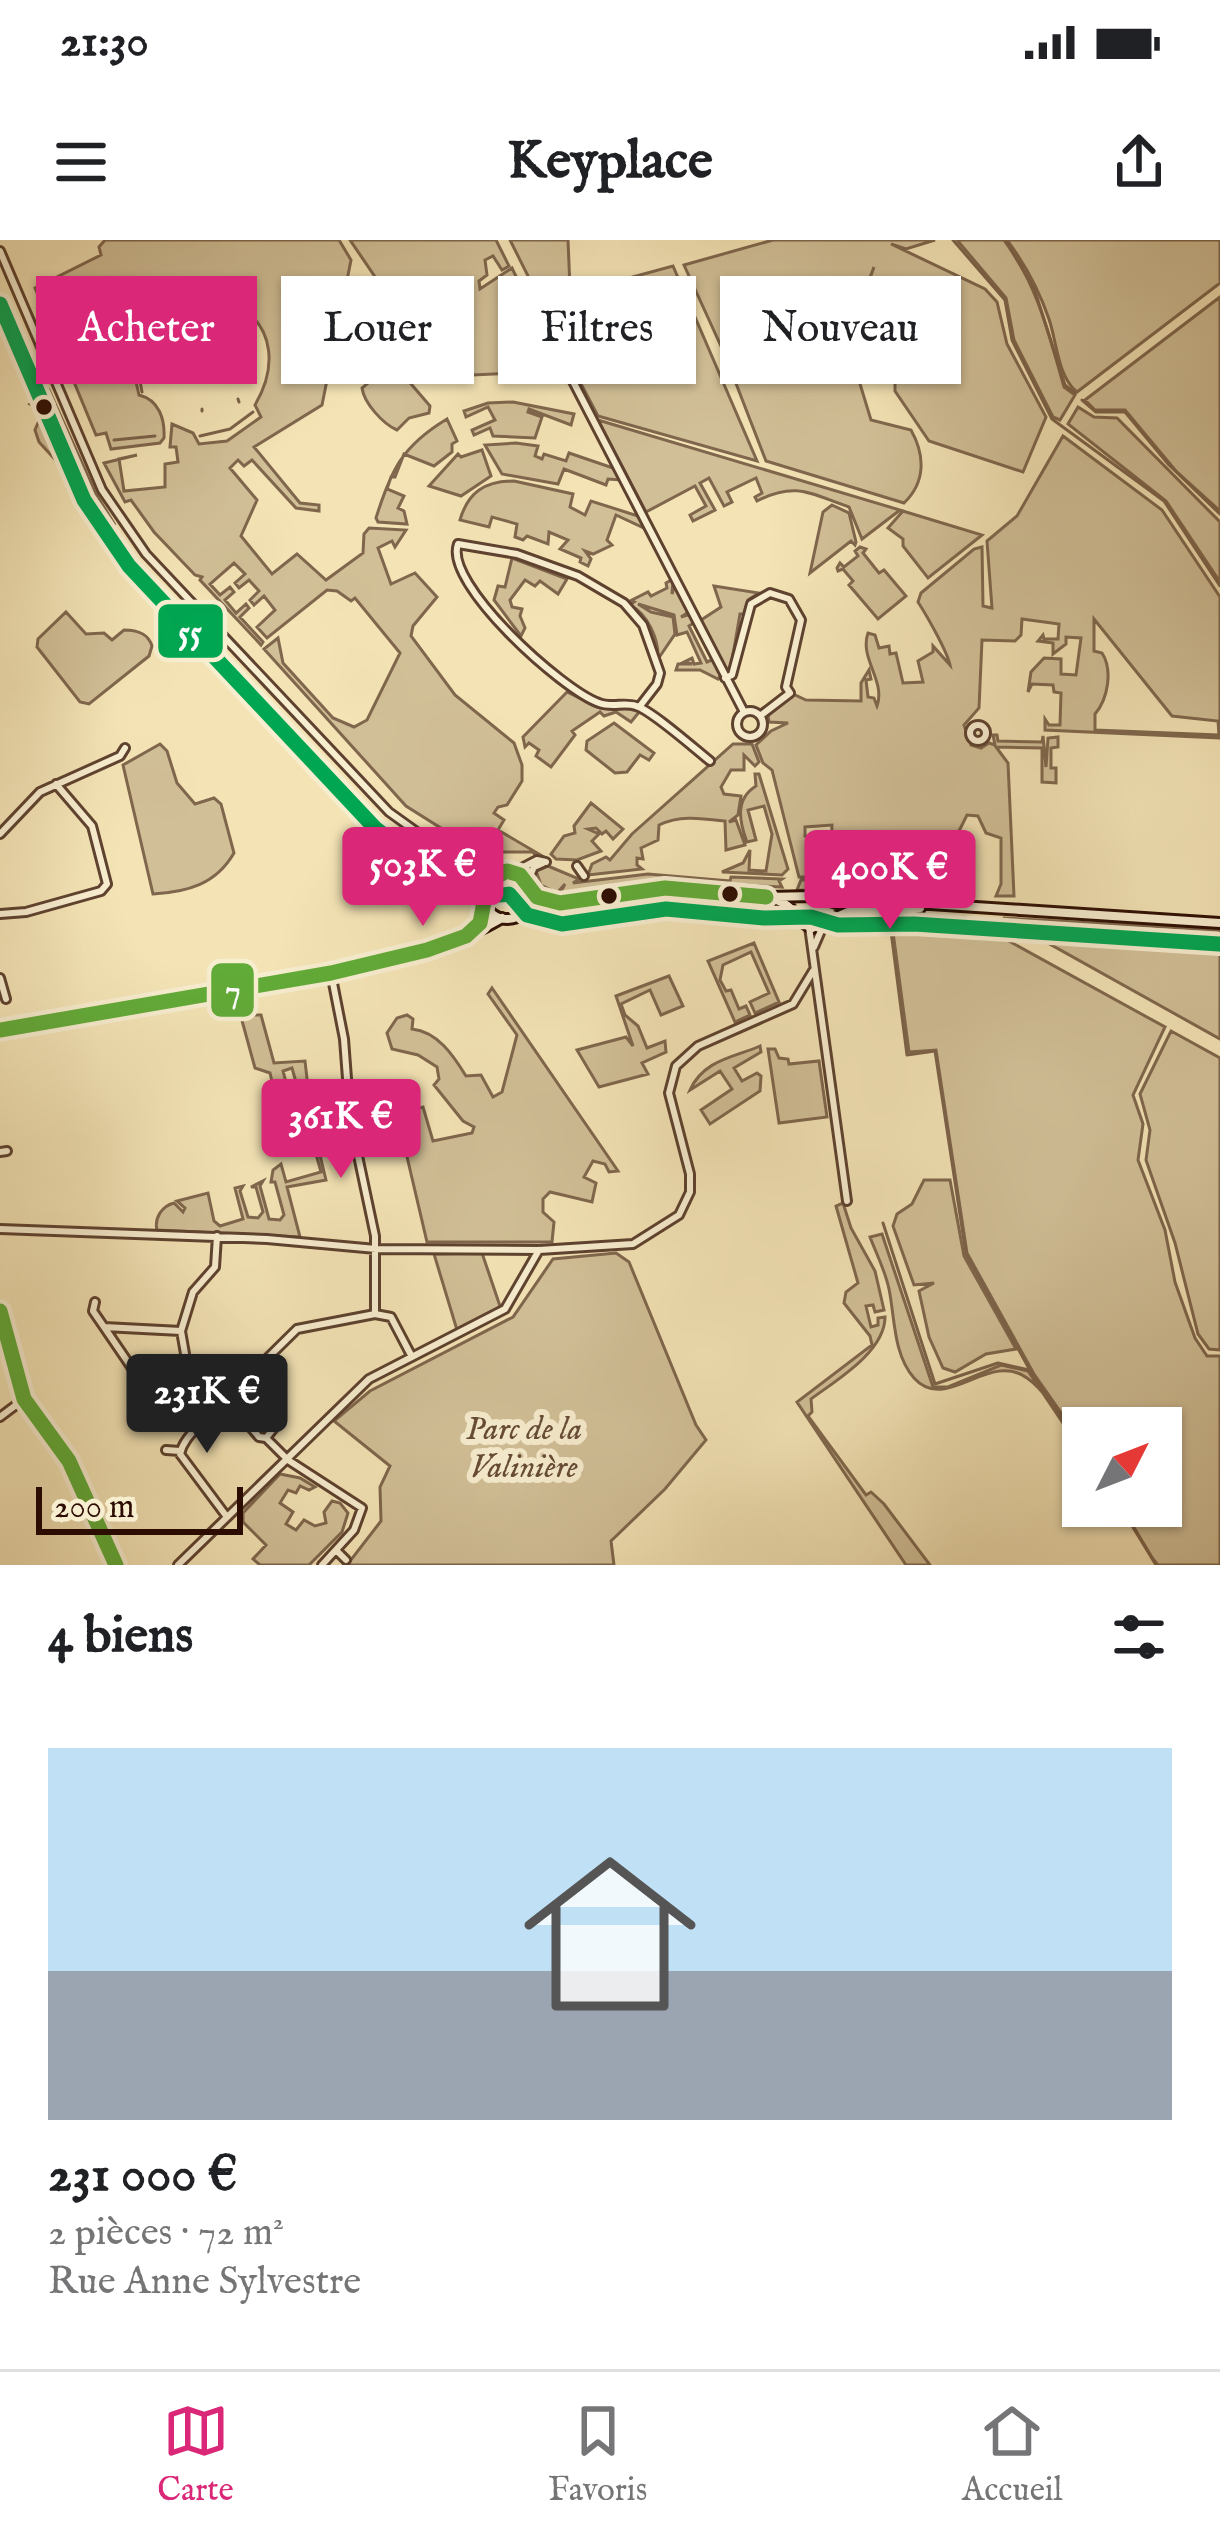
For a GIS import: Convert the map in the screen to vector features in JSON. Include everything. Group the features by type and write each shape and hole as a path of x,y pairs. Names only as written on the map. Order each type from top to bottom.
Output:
{"main road":[{"path":"466,936 480,923 486,907 484,889 493,876 514,872 539,898 560,903 605,898"},
{"path":"525,911 529,886"},
{"path":"0,1030 331,973 427,950 482,932 502,918 525,911 664,888 819,897 828,903 1220,923"},
{"path":"766,897 788,904 809,927 848,912 942,907"},
{"path":"799,915 800,905 809,897"},
{"path":"826,922 828,903"},
{"path":"486,907 502,918"}],"street":[{"path":"0,251 94,473 146,554 389,812 453,858 484,889"},
{"path":"574,384 744,712 760,716"},
{"path":"640,706 657,684 659,670 640,619 597,584 517,554 458,544 455,556 463,573 518,645 568,687 598,703 640,706 710,761"},
{"path":"725,678 732,675 751,604 770,593 789,599 800,620 786,687 790,693 760,716"},
{"path":"744,712 737,725 747,736 761,732 760,716"},
{"path":"0,834 40,792 120,756 125,748"},
{"path":"0,914 26,912 101,891 107,884 92,826 56,784"},
{"path":"453,858 493,876"},
{"path":"514,872 537,860 546,862 534,867 529,886"},
{"path":"577,866 584,876"},
{"path":"0,1228 217,1236 376,1250 539,1250 633,1244 679,1215 689,1192 690,1174 669,1093 676,1066 697,1047 793,1004 813,967 826,922"},
{"path":"809,927 847,1202"},
{"path":"180,1451 215,1402 225,1400 297,1329 368,1318 374,1313 376,1250 350,1118 344,1039 331,973"},
{"path":"0,978 6,999"},
{"path":"215,1402 192,1379 183,1357 181,1330 193,1292 215,1267 217,1236"},
{"path":"178,1565 369,1379 505,1310 539,1250"},
{"path":"95,1302 93,1311 134,1371"},
{"path":"0,1311 24,1399 69,1461 116,1565"},
{"path":"374,1313 391,1317 412,1357"},
{"path":"104,1328 181,1330"},
{"path":"0,1417 24,1399"},
{"path":"266,1438 278,1423 263,1407 247,1423 259,1436 362,1508 354,1530 322,1565"},
{"path":"166,1450 180,1451"},
{"path":"180,1451 227,1517"},
{"path":"337,1551 346,1560"}],"green space":[{"path":"105,240 339,240 351,260 348,276 281,276 281,384 326,384 322,405 254,447 300,503 319,505 319,511 296,508 252,460 244,466 238,460 230,468 257,500 241,536 272,574 297,554 326,580 363,553 369,528 406,530 395,547 392,541 378,548 391,584 415,573 437,597 413,626 411,636 455,695 514,743 522,781 507,805 494,813 504,820 498,830 544,857 533,852 479,852 406,806 264,649 278,638 283,663 333,718 354,727 367,720 400,653 355,598 351,601 327,590 267,638 257,627 275,610 264,596 254,605 250,600 259,591 249,580 239,588 235,583 245,574 234,563 210,584 220,595 230,587 234,592 225,600 236,613 246,604 249,608 240,617 261,645 202,577 154,532 131,500 125,502 104,463 119,459 124,491 165,487 165,464 178,462 176,447 170,447 172,424 193,433 199,444 227,441 261,417 255,405 267,376 269,350 257,323 257,276 59,276 101,255 99,247"},
{"path":"350,240 496,240 509,266 502,270 493,256 485,260 487,275 479,281 480,289 498,277 498,374 474,375 474,276 374,276"},
{"path":"510,240 568,240 570,276 528,276"},
{"path":"773,240 935,240 906,249 891,244 958,276 871,276 874,267 870,276 720,276 720,344 696,291 696,276 689,276 684,265"},
{"path":"957,240 1004,240 1025,274 1064,387 1075,395 1060,420 1053,417 1014,340 1006,298"},
{"path":"1007,240 1220,240 1220,283 1077,392 1062,369 1036,288"},
{"path":"673,266 677,276 636,276"},
{"path":"961,278 985,289 997,302 1007,344 1046,417 1023,472 929,441 895,384 961,384"},
{"path":"1220,297 1220,511 1176,471 1125,410 1095,410 1085,400"},
{"path":"696,319 757,461 598,416 581,384 696,384"},
{"path":"75,384 137,384 139,395 159,411 164,438 160,443 111,449 106,433 96,435"},
{"path":"367,384 411,384 430,406 429,413 409,418 397,430 375,412 362,388"},
{"path":"736,384 860,384 871,420 911,430 921,459 920,477 904,503 766,461"},
{"path":"49,390 115,525 39,442 35,430 43,411 30,404"},
{"path":"513,402 574,414 571,425 529,409 542,417 535,438 493,436 490,428 474,435 472,430 495,420 488,407 466,417 464,411"},
{"path":"1078,407 1094,417 1117,418 1220,522 1220,582 1166,501 1068,424"},
{"path":"447,419 457,441 452,452 434,466 405,454"},
{"path":"598,420 900,510 862,539 849,507 793,491 757,501 755,497 762,493 756,478 727,492 732,502 724,506 709,478 700,483 715,510 693,521 690,515 706,506 695,486 646,512"},
{"path":"1063,436 1162,510 1220,597 1220,738 1045,730 1045,719 1049,725 1060,725 1061,693 1054,692 1053,685 1032,684 1028,692 1031,672 1044,658 1061,659 1061,674 1076,675 1081,638 1066,637 1066,644 1053,654 1053,643 1038,641 1043,635 1044,639 1058,639 1059,624 1022,619 1021,635 1015,641 982,640 979,708 964,725 971,745 981,748 995,745 993,735 998,741 1042,742 1043,736 1046,767 1048,738 1058,737 1058,747 1051,748 1056,783 1042,782 1042,748 996,747 1008,763 1014,896 996,896 1001,884 1001,838 986,833 978,816 967,815 959,831 965,835 963,841 955,839 951,845 962,854 961,876 954,870 942,874 952,852 949,847 942,856 928,858 923,872 904,883 905,887 946,889 946,894 958,894 957,898 797,890 801,880 830,879 832,825 805,827 805,836 822,837 826,844 825,874 799,877 772,770 763,763 756,745 788,723 769,722 768,715 793,694 806,700 861,701 861,683 869,670 868,697 877,706 868,633 875,635 879,648 889,646 890,654 896,653 903,683 923,682 918,661 933,652 933,646 950,665 918,602 921,593 982,547 983,606 992,608 987,541 1017,516","holes":["1094,619 1172,716 1218,721 1219,735 1095,730 1095,714 1108,676 1102,653 1094,651"]},
{"path":"485,445 538,446 535,456 542,459 544,454 566,461 569,453 616,469 622,480 608,479 606,485 564,469 558,484 502,474"},
{"path":"482,450 491,476 461,496 429,486 458,454"},
{"path":"390,479 387,489 404,496 398,508 404,511 407,524 376,518"},
{"path":"514,481 573,494 570,507 585,515 591,501 638,516 646,529 616,515 607,540 612,545 593,554 585,551 591,559 588,566 560,549 568,540 549,532 548,544 515,537 517,524 492,517 489,527 460,520 479,490"},
{"path":"832,505 849,513 856,542 851,541 810,573 823,512"},
{"path":"903,511 982,535 928,578 903,546 903,539 888,528"},
{"path":"866,549 863,553 879,573 884,570 906,596 878,619 849,585 853,581 837,568 858,556 855,551"},
{"path":"512,558 567,579 558,594 540,581 535,586 525,580 510,600 512,607 522,609 525,628 521,636 494,600 498,586 505,587"},
{"path":"673,579 672,594 675,584 690,611 681,617 691,614 695,622 689,626 707,662 714,659 721,675 718,679 700,670 676,670 678,664 692,664 684,662 692,658 694,664 701,663 687,632 677,635 674,615 638,604 673,617 675,634 658,659 651,628 630,605 648,592 651,596 667,588 666,583"},
{"path":"714,586 759,593 740,614 730,672 724,670 701,620 721,607"},
{"path":"66,612 86,634 104,633 112,640 124,630 133,631 145,635 152,646 149,656 89,704 80,702 37,647 38,639"},
{"path":"567,692 600,708 640,711 631,722 616,712 604,716 600,712 572,731 575,735 551,767 536,756 539,750 529,743 525,747 523,737"},
{"path":"614,723 654,753 649,760 640,755 627,772 615,773 586,750 587,741"},
{"path":"160,744 167,751 177,783 195,804 214,798 221,804 234,853 219,872 200,884 153,894 123,765"},
{"path":"733,744 752,744 759,762 755,766 744,755 744,770 731,770 721,787 724,794 741,796 738,815 729,822 736,820 745,845 726,850 725,821 674,820 659,825 658,840 641,848 643,859 637,858 637,865 642,869 588,875 592,864 606,857 610,860 632,834"},
{"path":"755,774 759,774 788,869 782,875 722,872 743,863 750,850 749,870 766,871 772,834 764,806 748,810 756,840 747,842 741,818 745,797 756,786"},
{"path":"591,803 623,829 613,839 606,831 588,829 599,834 592,841 601,851 577,860 556,859 551,854 564,836 575,833 574,826"},
{"path":"548,866 579,879 573,883 648,874 730,881 731,877 782,879 782,887 652,880 571,896 560,893 565,884 557,893 541,885 536,871"},
{"path":"891,917 965,917 1165,1027 1133,1095 1143,1124 1138,1160 1165,1230 1175,1282 1195,1338 1207,1356 1220,1356 1220,1565 1158,1565 1134,1527 1182,1527 1182,1407 1062,1407 1062,1414 1034,1374 967,1253 936,1050 909,1052"},
{"path":"1003,918 1220,930 1220,1039"},
{"path":"754,943 779,1002 755,1013 750,1002 769,993 751,952 723,965 720,980 726,991 731,990 739,1009 746,1006 750,1015 735,1022 708,961"},
{"path":"669,976 683,1006 661,1015 650,990 621,1004 647,1048 665,1041 666,1052 642,1063 648,1074 599,1087 577,1050 626,1037 633,1046 616,996"},
{"path":"492,988 618,1171 609,1172 605,1164 593,1161 584,1177 596,1183 592,1202 550,1192 543,1199 543,1212 554,1222 552,1242 427,1242 397,1114 423,1107 433,1141 472,1133 474,1127 463,1121 434,1085 439,1079 437,1067 418,1055 392,1049 387,1033 397,1018 407,1015 413,1019 412,1029 437,1040 466,1076 481,1075 493,1097 502,1092 517,1035 488,994"},
{"path":"248,993 254,1015 261,1015 274,1063 305,1061 312,1122 326,1180 287,1187 300,1237 157,1230 158,1217 166,1207 174,1203 183,1212 185,1208 177,1201 208,1193 214,1221 220,1226 243,1219 235,1188 243,1186 240,1191 248,1217 258,1218 263,1212 256,1187 251,1187 263,1181 260,1186 269,1219 280,1220 284,1215 275,1182 271,1182 273,1170 281,1164 286,1182 321,1172 292,1068 283,1071 297,1124 273,1131 265,1125 268,1109 267,1118 279,1126 289,1115 278,1107 270,1073 255,1068 235,995"},
{"path":"1171,1031 1220,1058 1220,1350 1209,1349 1198,1334 1175,1243 1146,1160 1150,1130 1140,1094"},
{"path":"760,1046 761,1052 734,1068 742,1081 757,1073 761,1076 760,1091 710,1124 701,1110 732,1089 720,1071 690,1090 696,1080 721,1060"},
{"path":"768,1049 775,1049 789,1064 819,1061 827,1117 779,1123"},
{"path":"924,1180 950,1180 964,1256 1016,1349 986,1354 955,1372 943,1368 929,1337 919,1291 934,1283 914,1285 893,1226"},
{"path":"843,1203 875,1271 884,1310 875,1312 873,1305 866,1306 871,1327 885,1317 883,1330 868,1354 811,1399 808,1416 866,1495 871,1492 884,1504 930,1565 906,1565 797,1402 872,1345 844,1303 846,1292 858,1283 836,1206"},
{"path":"882,1234 933,1387 948,1387 1001,1365 1028,1371 1042,1392 1013,1371 940,1389 926,1387 914,1378 898,1347 887,1282 870,1237"},
{"path":"482,1253 501,1309 457,1330 434,1254"},
{"name":"Parc de la Valinière","path":"616,1253 629,1262 706,1440 665,1489 611,1541 614,1565 347,1565 381,1521 380,1487 390,1466 334,1421 370,1391 513,1317 553,1259"},
{"path":"280,1474 315,1487 300,1486 296,1493 288,1490 280,1503 293,1512 286,1524 296,1530 304,1520 315,1526 326,1523 324,1512 332,1501 348,1513 342,1532 309,1565 260,1565 253,1559 266,1545 243,1522 243,1513"}],"waterway":[{"path":"953,240 1005,300 1012,340 1052,419 1164,501 1220,586"},
{"path":"1005,240 1034,288 1065,385 1075,393"},
{"path":"141,384 142,392"},
{"path":"1082,400 1096,412 1125,412 1169,465 1220,514"},
{"path":"200,436 230,429 253,412"},
{"path":"114,440 155,436"},
{"path":"889,916 907,1055 935,1051 966,1254 1032,1374 1062,1418"},
{"path":"883,1223 935,1384 998,1363 1029,1370"},
{"path":"1133,1527 1156,1565"}],"transit line":[{"name":"55","path":"0,304 84,500 129,566 375,828 455,884 491,895 509,894 527,915 562,924 666,909 811,917 838,925 914,924 1219,944"},
{"name":"7","path":"0,1030 331,973 427,950 466,936 480,923 488,881 507,871 520,875 537,897 560,903 665,888 766,897"},
{"name":"7","path":"0,1311 24,1399 69,1461 116,1565"}]}
